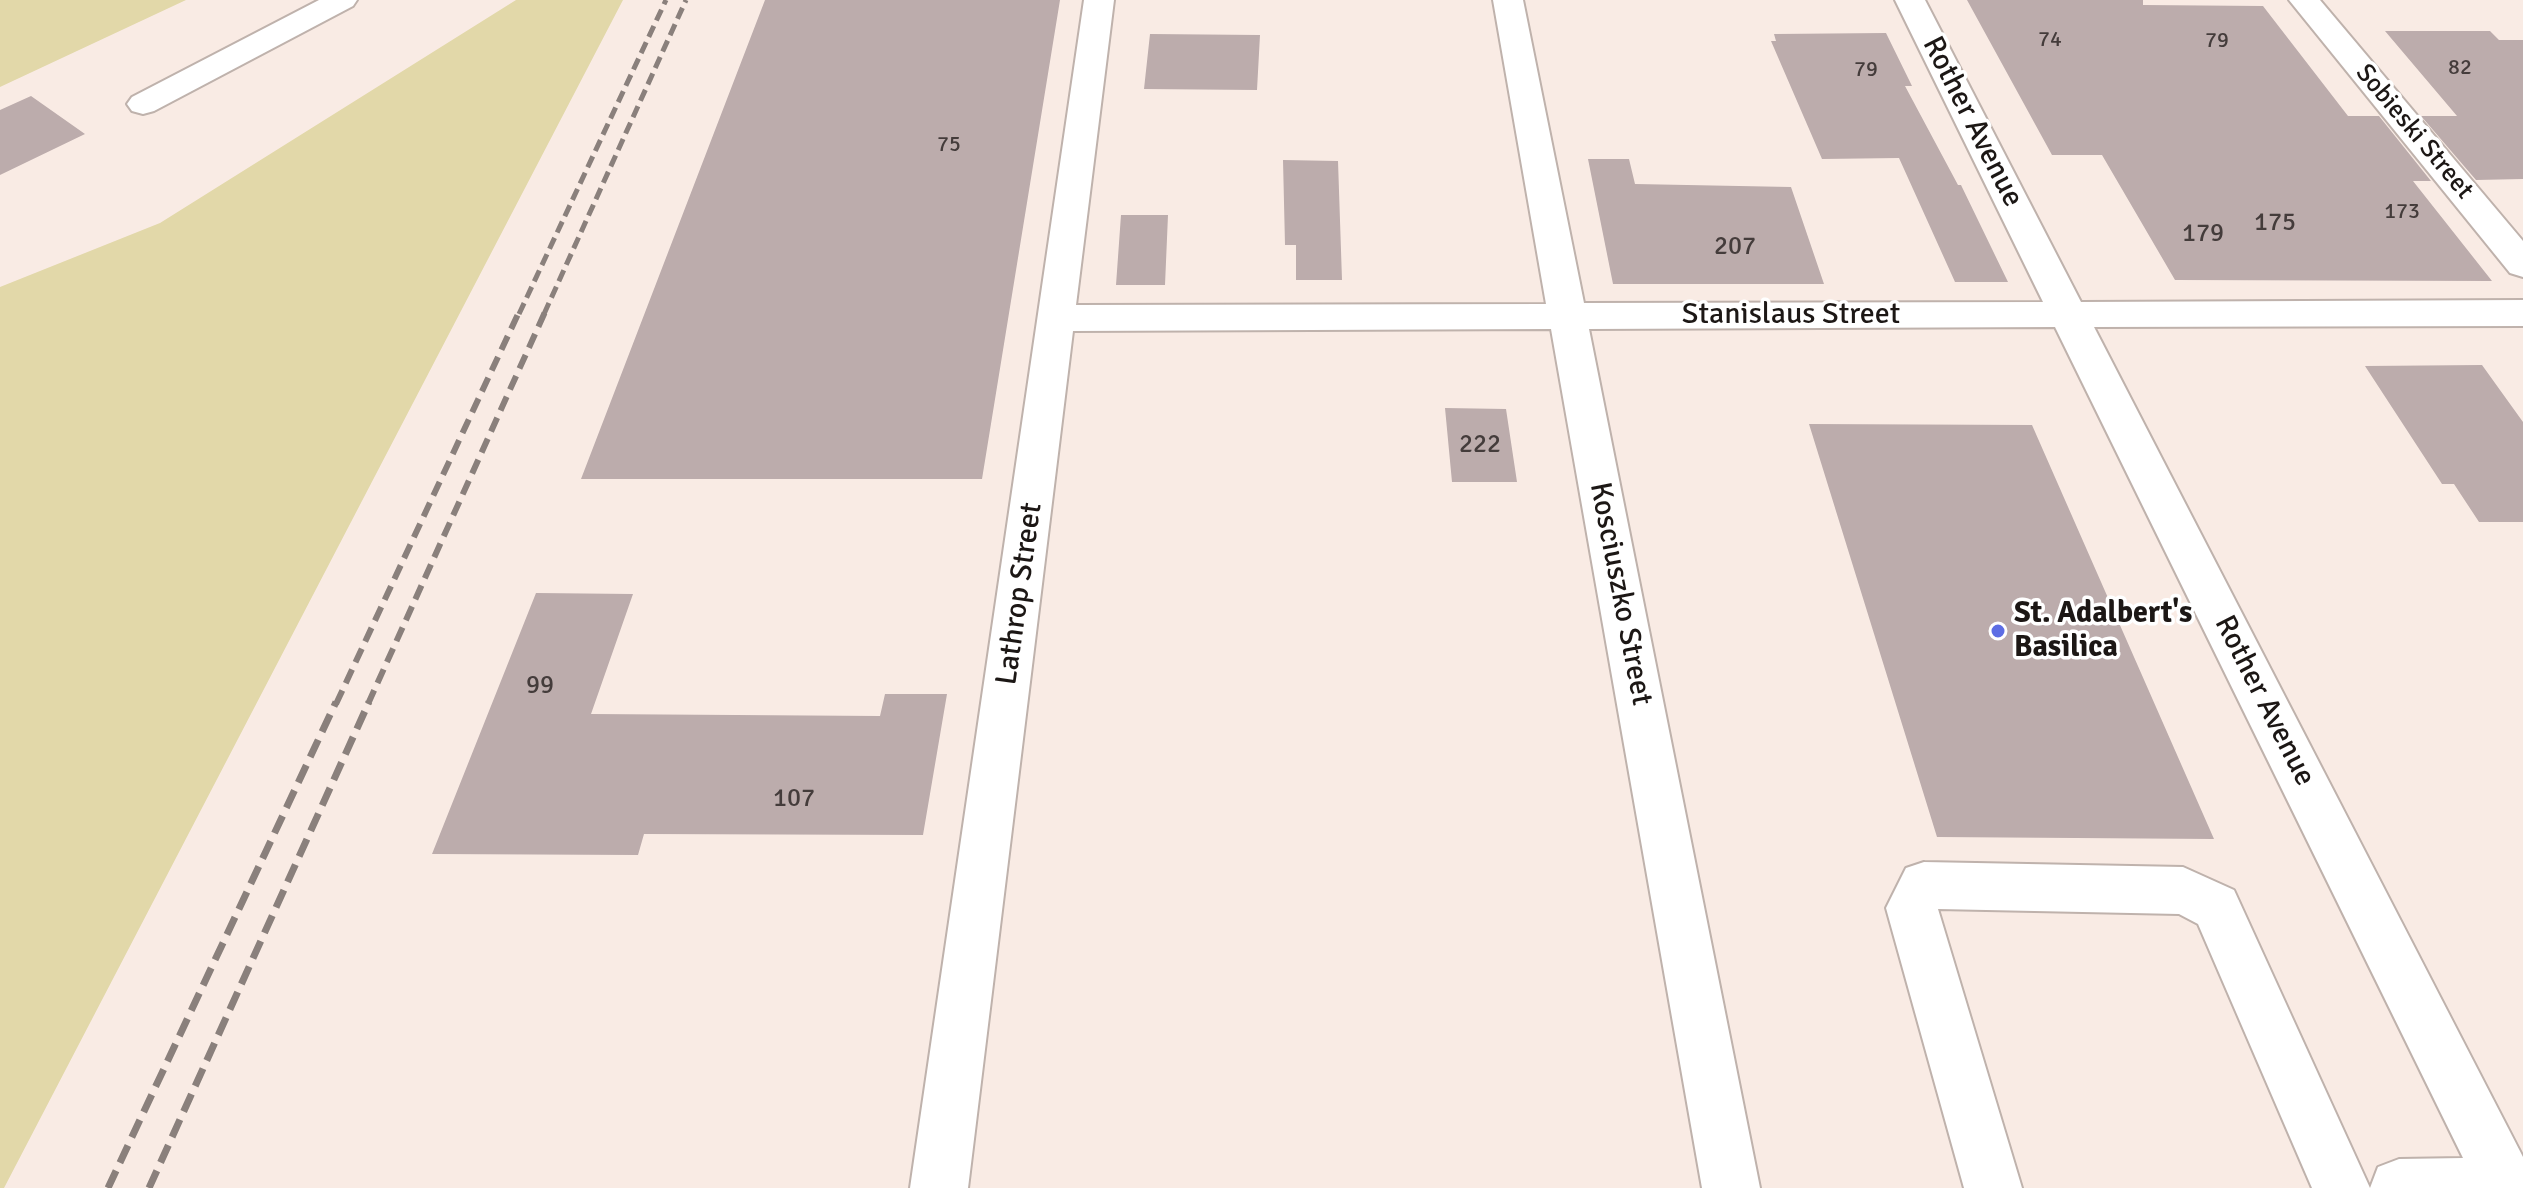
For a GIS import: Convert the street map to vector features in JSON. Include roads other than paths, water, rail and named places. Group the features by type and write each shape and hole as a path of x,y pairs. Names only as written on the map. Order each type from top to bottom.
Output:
{"street":[{"path":"143,104 342,0"},
{"name":"Lathrop Street","path":"939,1188 1099,0"},
{"name":"Kosciuszko Street","path":"1508,0 1731,1188"},
{"name":"Rother Avenue","path":"1910,0 2507,1187"},
{"name":"Sobieski Street","path":"2304,0 2523,265"},
{"name":"Stanislaus Street","path":"1058,318 2523,313"},
{"path":"1993,1188 1912,908 1924,885 2183,891 2216,907 2341,1188"},
{"path":"2399,1188 2507,1187"}],"railway":[{"path":"519,314 666,0"},
{"path":"544,314 686,0"},
{"path":"336,704 519,312"},
{"path":"368,704 545,312"},
{"path":"108,1188 336,702"},
{"path":"149,1188 369,702"}],"place":[{"name":"St. Adalbert's Basilica","path":"1998,631"}]}
